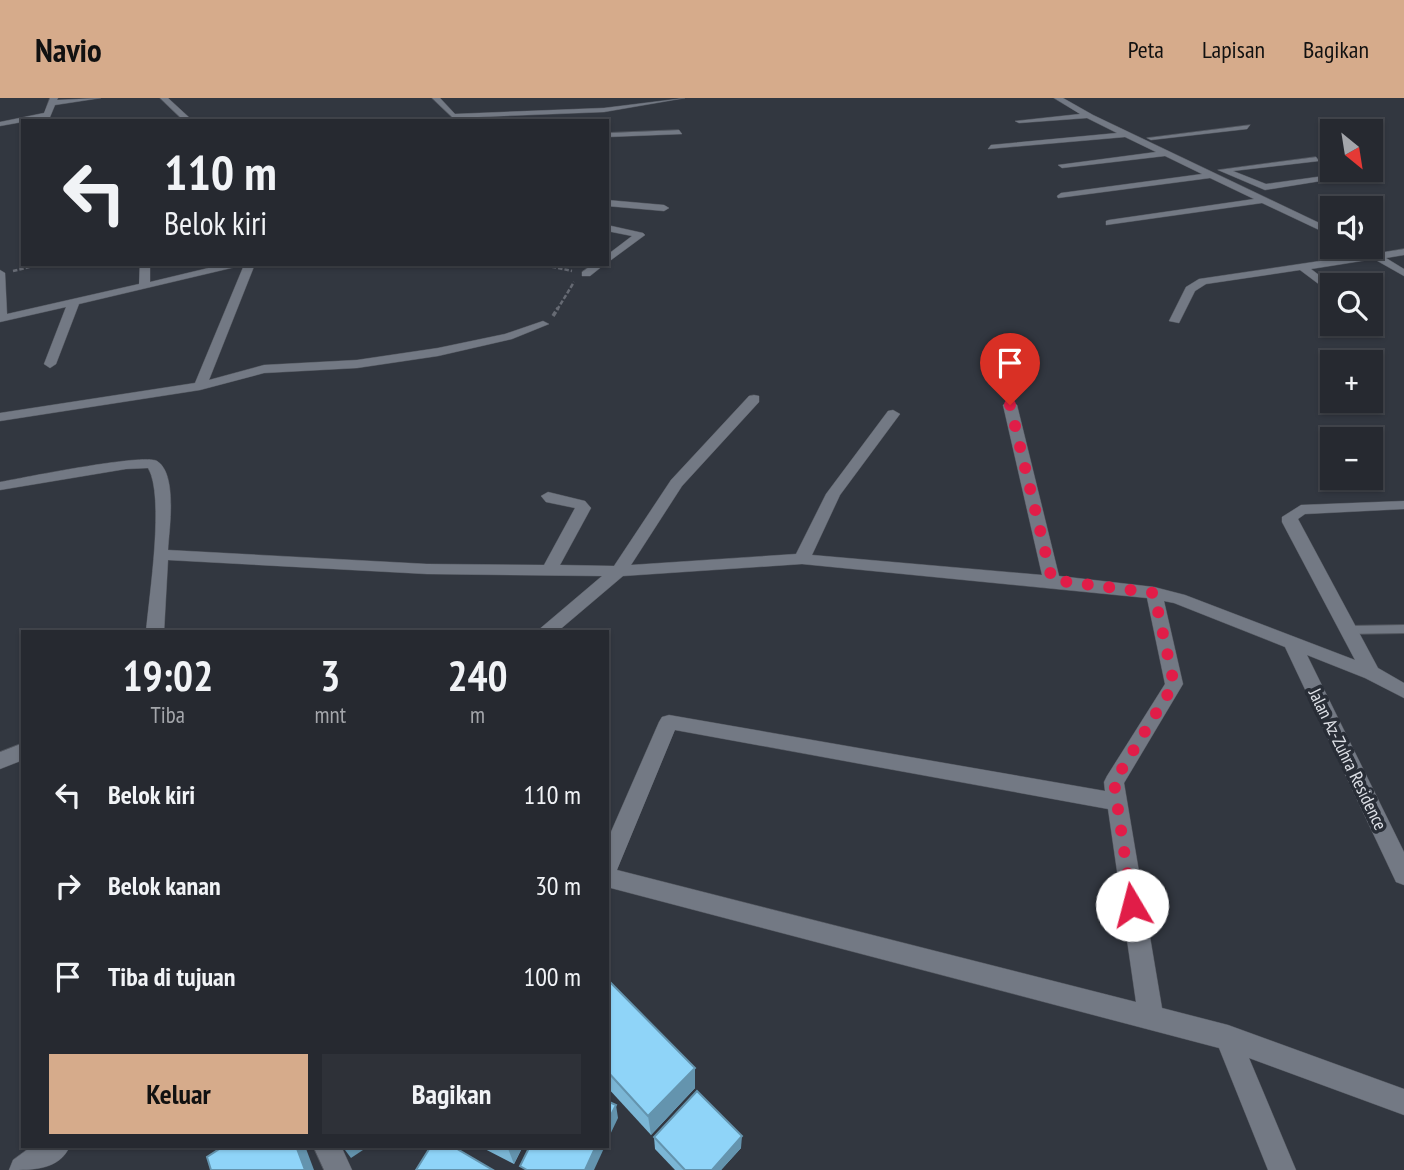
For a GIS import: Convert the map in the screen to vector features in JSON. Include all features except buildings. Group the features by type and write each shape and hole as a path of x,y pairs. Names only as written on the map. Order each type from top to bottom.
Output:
{"street":[{"path":"26,119 47,115 53,100 97,98"},
{"path":"164,98 187,119"},
{"path":"436,98 448,119 549,117 681,98"},
{"path":"1058,98 1127,134 1218,173 1265,187 1320,179"},
{"path":"544,101 549,117"},
{"path":"1019,121 1102,116 1151,138 1320,227"},
{"path":"0,124 21,120"},
{"path":"1151,138 1247,127"},
{"path":"609,135 679,132"},
{"path":"991,147 1127,134"},
{"path":"1062,165 1168,153"},
{"path":"1061,196 1316,159"},
{"path":"1109,223 1265,200"},
{"path":"609,203 664,208"},
{"path":"609,228 636,233 640,237 609,259"},
{"path":"1383,253 1404,252"},
{"path":"1175,321 1190,289 1203,281 1344,259"},
{"path":"1382,259 1404,273"},
{"path":"144,287 145,266"},
{"path":"1,273 1,319 232,266"},
{"path":"200,386 249,266"},
{"path":"586,274 597,266"},
{"path":"1301,266 1320,281"},
{"path":"50,364 74,302"},
{"path":"0,417 200,386 264,369 358,364 438,352 508,337 543,324"},
{"path":"547,630 619,571 676,483 754,399"},
{"path":"1010,405 1052,580"},
{"path":"802,559 833,494 893,414"},
{"path":"0,486 127,465 152,464 159,471 162,486 155,630"},
{"path":"548,496 551,499 580,504 583,508 549,570"},
{"path":"1371,673 1290,522 1290,517 1301,510 1404,505"},
{"path":"160,555 427,569 619,571 802,559 1052,580 1154,593 1178,599 1371,673 1404,691"},
{"path":"1151,1019 1114,782 1174,684 1154,593"},
{"name":"Jalan Az-Zuhra Residence","path":"1292,643 1404,875"},
{"path":"609,862 669,722 1117,802"},
{"path":"0,761 21,752"},
{"path":"609,878 1228,1038 1404,1102"},
{"path":"1228,1038 1282,1170"},
{"path":"23,1170 53,1148"},
{"path":"328,1148 338,1170"}],"lane":[{"path":"1347,630 1404,629"}],"path":[{"path":"1,273 33,266"},
{"path":"548,266 586,274"},
{"path":"543,324 554,316 573,282 586,274"}],"route":[{"path":"1010,405 1052,580 1154,593 1174,684 1114,782 1132,905"}]}
